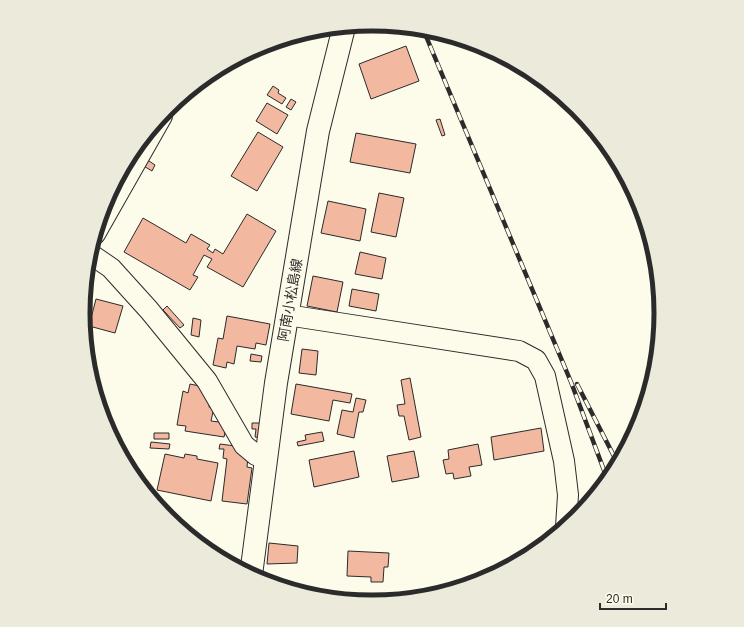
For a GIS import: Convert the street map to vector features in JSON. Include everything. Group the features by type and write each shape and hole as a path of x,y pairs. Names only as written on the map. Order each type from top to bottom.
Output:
{"main road":[{"name":"阿南小松島線","path":"252,569 276,383 318,131 343,33"}],"street":[{"path":"110,208 145,147"},
{"path":"95,257 111,268 149,310 207,381 244,444 256,455 266,460"},
{"path":"288,315 519,351 536,360 545,376 564,461 568,495 567,518"}],"building":[{"path":"406,46 419,81 371,99 359,64"},
{"path":"273,86 279,90 278,93 286,98 282,104 267,95"},
{"path":"291,99 296,102 291,110 286,107"},
{"path":"267,103 288,115 277,134 256,121"},
{"path":"440,119 445,135 442,136 436,120"},
{"path":"258,132 283,147 257,191 231,176"},
{"path":"356,133 416,144 410,173 350,162"},
{"path":"146,159 155,165 152,171 142,165"},
{"path":"379,193 404,198 396,237 371,232"},
{"path":"328,201 366,209 360,241 321,233"},
{"path":"247,214 276,231 243,287 207,267 212,259 204,255 193,275 198,277 190,290 124,252 143,218 186,243 191,234 210,245 207,249 213,253 215,249 223,254"},
{"path":"360,252 386,258 382,279 355,274"},
{"path":"313,276 343,282 337,312 307,306"},
{"path":"352,289 379,294 376,311 349,306"},
{"path":"96,299 123,306 115,333 90,326"},
{"path":"167,306 184,325 180,328 163,310"},
{"path":"227,316 270,324 266,345 256,343 255,349 237,346 234,364 227,362 226,368 213,365 218,338 223,339"},
{"path":"193,318 201,320 199,337 191,335"},
{"path":"302,349 318,351 316,375 299,373"},
{"path":"251,354 262,356 261,362 250,361"},
{"path":"410,378 421,437 409,440 404,416 399,416 397,405 405,404 401,380"},
{"path":"190,384 204,387 203,394 211,395 209,407 214,407 211,421 227,423 224,437 185,431 186,426 177,425 183,391 188,393"},
{"path":"296,384 352,394 350,403 333,400 329,421 291,414"},
{"path":"356,398 366,400 363,412 359,412 354,438 337,434 342,410 353,412"},
{"path":"252,423 262,423 261,438 255,437 256,429 252,429"},
{"path":"541,428 544,451 494,460 491,437"},
{"path":"322,432 324,441 298,446 297,442 306,440 305,435"},
{"path":"154,433 169,433 169,439 154,439"},
{"path":"151,442 170,444 169,449 150,448"},
{"path":"220,444 243,447 248,456 247,467 252,468 247,504 222,501 227,459 223,458 224,449 219,449"},
{"path":"478,444 482,465 469,467 471,476 454,479 453,473 446,474 443,460 449,459 448,450"},
{"path":"354,451 359,477 314,487 309,460"},
{"path":"414,451 419,477 392,482 387,456"},
{"path":"165,454 184,458 185,454 197,456 197,459 218,463 211,501 157,490"},
{"path":"269,543 298,546 297,563 267,564"},
{"path":"348,551 389,553 388,567 384,567 383,582 371,582 371,577 347,576"}],"railway":[{"path":"426,36 571,382 605,473"},
{"path":"577,384 615,458"}]}
